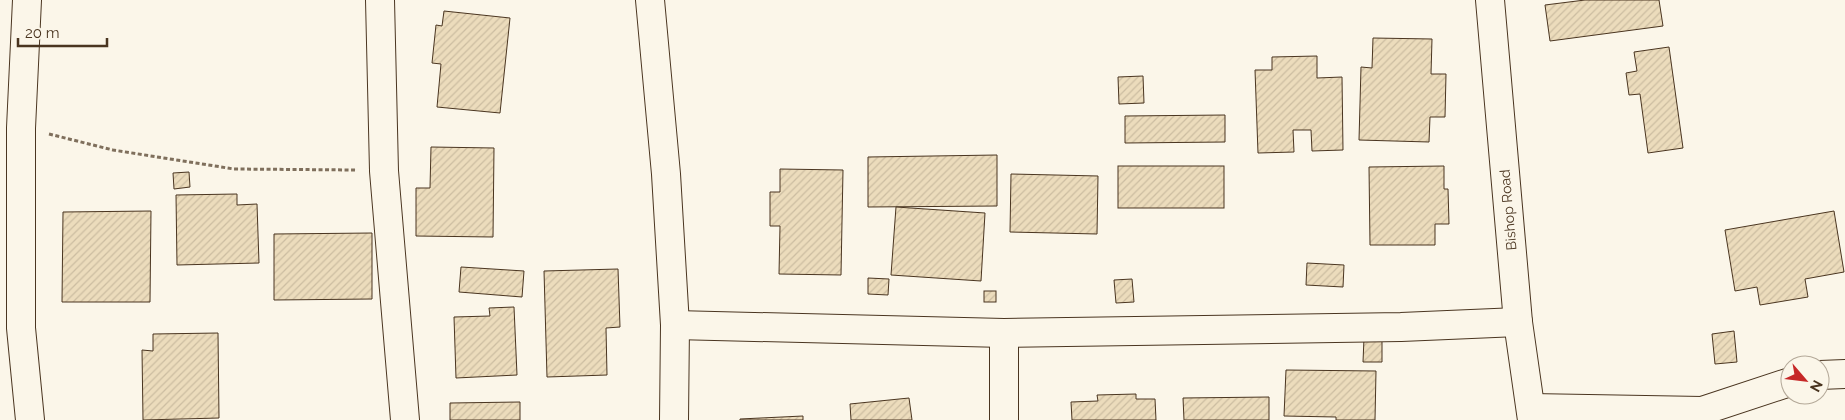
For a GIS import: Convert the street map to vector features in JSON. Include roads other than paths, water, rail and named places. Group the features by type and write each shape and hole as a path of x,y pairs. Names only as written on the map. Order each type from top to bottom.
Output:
{"street":[{"path":"27,0 11,336 30,420"},
{"path":"380,0 384,171 405,420"},
{"path":"650,0 666,174 675,325 674,420"},
{"name":"Bishop Road","path":"1490,0 1518,322 1531,414"},
{"path":"675,325 1004,333 1391,327 1518,322"},
{"path":"1004,333 1004,420"},
{"path":"1830,375 1845,374"},
{"path":"1531,414 1702,411 1780,385"}]}
